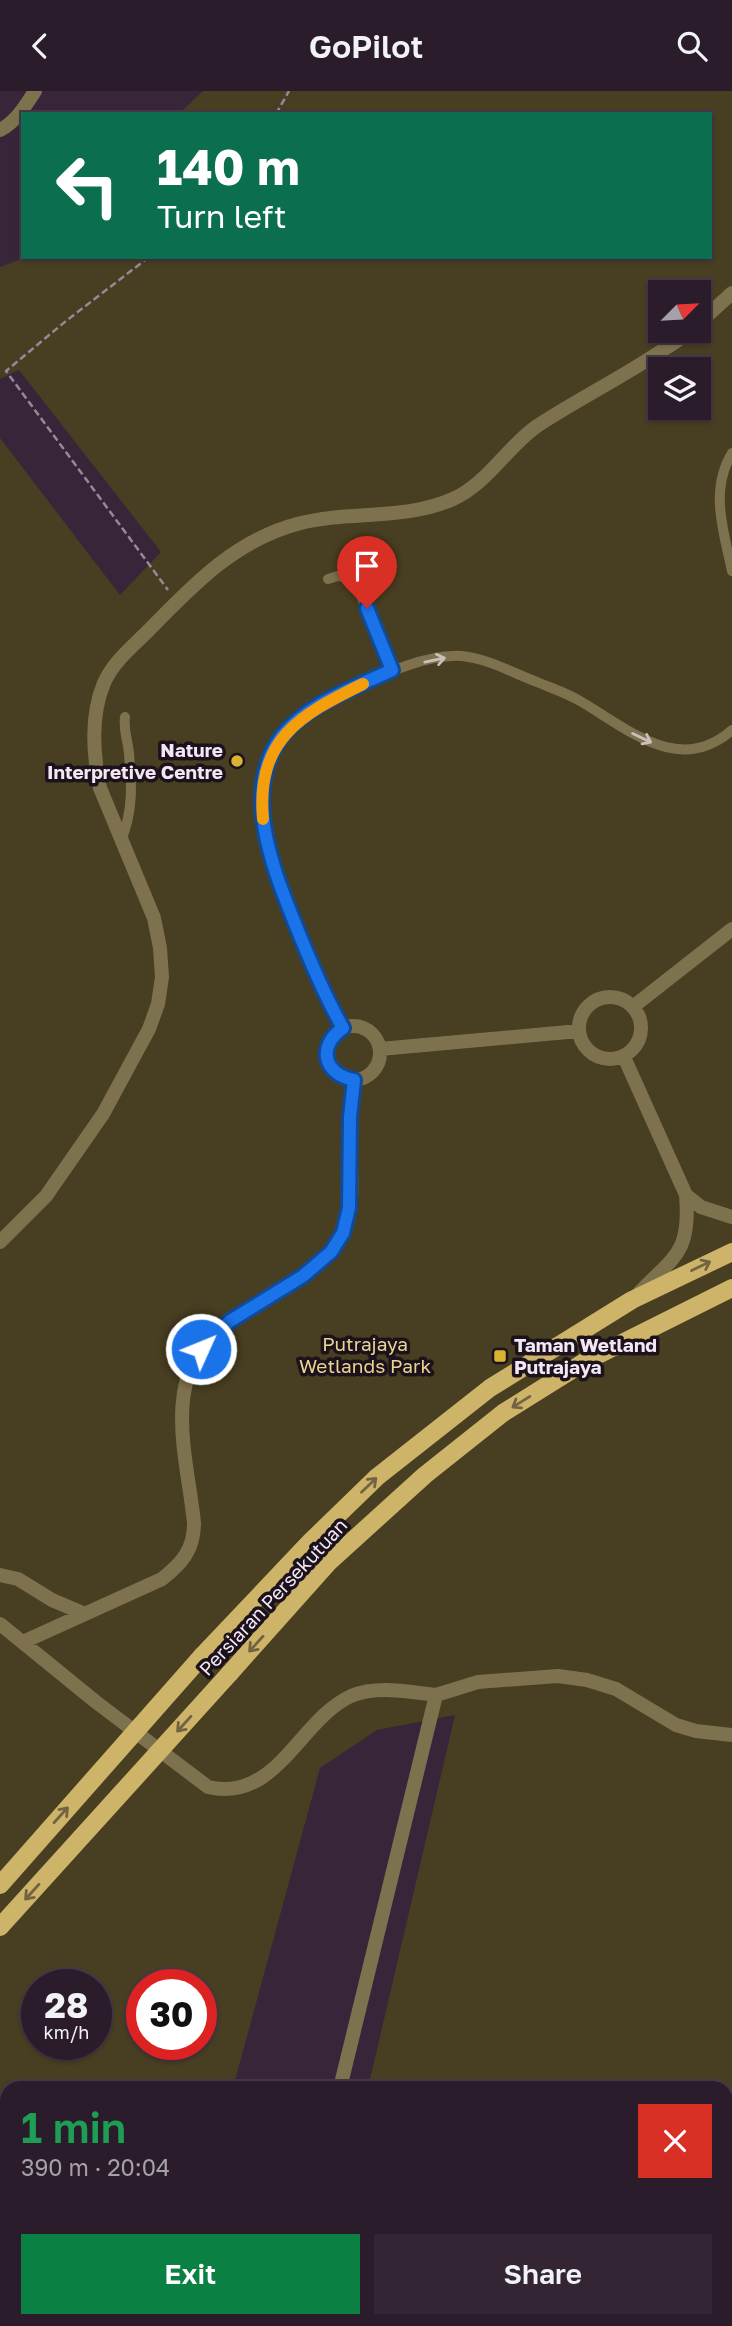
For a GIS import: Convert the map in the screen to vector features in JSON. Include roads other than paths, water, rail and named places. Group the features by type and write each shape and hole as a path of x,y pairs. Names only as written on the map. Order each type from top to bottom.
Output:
{"main road":[{"name":"Persiaran Persekutuan","path":"0,1885 202,1656 310,1542 377,1477 489,1388 632,1300 732,1252"},
{"name":"Persiaran Persekutuan","path":"0,1927 329,1562 425,1475 503,1413 586,1361 732,1288"}],"street":[{"path":"0,130 7,127 25,107 35,91"},
{"path":"711,312 732,293"},
{"path":"0,1242 46,1196 103,1114 149,1030 158,1005 162,977 154,918 100,788 95,765 94,724 97,705 111,669 209,570 257,538 298,523 401,512 432,507 456,498 484,477 535,428 618,379 672,343"},
{"path":"634,1006 732,929"},
{"path":"610,996 623,999 634,1006 641,1019 641,1034 636,1048 624,1057 609,1060 595,1055 584,1045 579,1031 580,1018 587,1006 597,999 610,996"},
{"path":"343,1028 367,1030 376,1038 380,1049 379,1061 374,1071 365,1078 342,1078 332,1070 327,1059 327,1046 333,1035 343,1028"},
{"path":"380,1049 579,1031"},
{"path":"624,1057 686,1195 688,1215 684,1238 676,1258 632,1300"},
{"path":"23,1642 162,1579 180,1564 189,1552 194,1539 194,1523 182,1424 183,1392 190,1368 201,1349 214,1335 230,1321 303,1276 331,1252 343,1233 349,1208 350,1117 354,1080"},
{"path":"686,1195 701,1207 732,1217"},
{"path":"0,1575 18,1579 52,1600 85,1614"},
{"path":"0,1624 96,1702 208,1787 221,1790 244,1786 271,1771 337,1704 353,1695 370,1691 391,1690 436,1695 478,1682 558,1676 587,1680 616,1689 676,1725 696,1731 732,1735"},
{"path":"343,2081 436,1695"}],"lane":[{"path":"732,453 723,473 719,506 732,571"},
{"path":"328,579 338,576 354,579 392,670"},
{"path":"343,1028 328,1002 277,879 267,847 263,815 264,784 271,756 282,737 299,719 392,670 460,656 480,659 578,699 646,742 666,747 696,748 732,730"},
{"path":"121,841 130,820 131,808 129,752 123,730 125,717"}],"place":[{"name":"Nature Interpretive Centre","path":"237,761"},
{"name":"Taman Wetland Putrajaya","path":"500,1356"}],"park label":[{"name":"Putrajaya Wetlands Park","path":"365,1355"}]}
